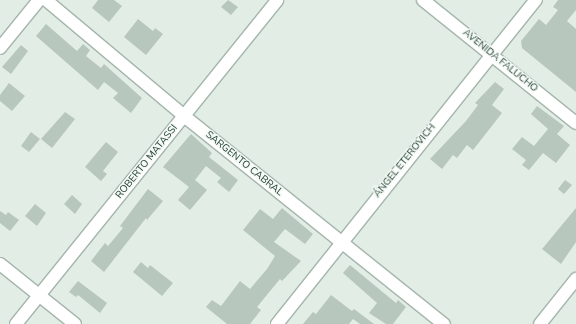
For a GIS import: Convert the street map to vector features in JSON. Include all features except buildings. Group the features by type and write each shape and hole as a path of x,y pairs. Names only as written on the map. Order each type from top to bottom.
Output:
{"street":[{"path":"0,48 39,0"},
{"name":"SARGENTO CABRAL","path":"46,0 184,116 444,324"},
{"name":"ROBERTO MATASSI","path":"16,324 277,0"},
{"name":"AVENIDA FALUCHO","path":"423,0 576,123"},
{"name":"ÁNGEL ETEROVICH","path":"277,324 341,242 536,0"},
{"path":"0,264 75,324"},
{"path":"540,324 576,279"}]}
